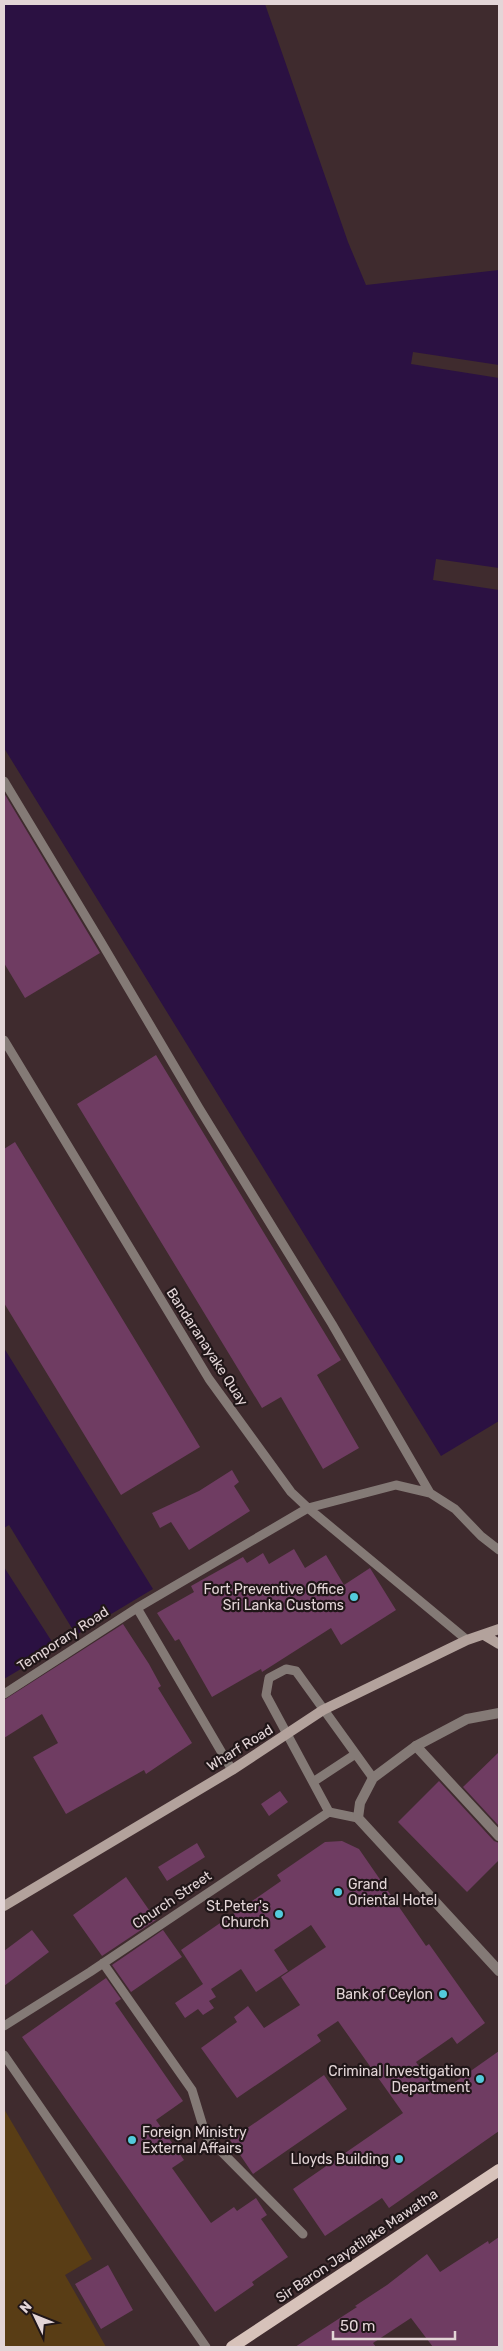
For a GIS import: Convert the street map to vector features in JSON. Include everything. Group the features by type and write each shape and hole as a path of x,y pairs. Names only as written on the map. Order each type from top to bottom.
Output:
{"main road":[{"name":"Wharf Road","path":"4,1906 232,1770 323,1710 467,1640 499,1629"},
{"path":"484,1635 499,1644"},
{"name":"Sir Baron Jayatilake Mawatha","path":"232,2347 499,2170"}],"street":[{"path":"499,1713 467,1719 416,1746 373,1778 360,1803 358,1818 499,1972"},
{"path":"416,1746 499,1836"}],"lane":[{"path":"4,781 102,942 199,1108 332,1324 430,1493 455,1509 481,1536 499,1550"},
{"name":"Bandaranayake Quay","path":"4,1040 209,1379 291,1492 467,1640"},
{"name":"Temporary Road","path":"4,1694 137,1608 308,1508 396,1485 430,1493"},
{"path":"137,1608 232,1770"},
{"path":"358,1818 329,1812 266,1695 270,1678 286,1668 296,1671 354,1755 373,1778"},
{"path":"313,1782 354,1755"},
{"name":"Church Street","path":"4,2026 103,1963 329,1812"},
{"path":"103,1963 192,2090 206,2136 303,2234"},
{"path":"4,2055 206,2347"}],"shaded area":[{"path":"4,4 265,4 348,242 366,285 499,270 499,568 436,559 433,580 499,590 499,1421 441,1456 4,748"},
{"path":"4,1348 153,1589 76,1635 9,1525 4,1528"},
{"path":"4,1567 56,1648 4,1679"},
{"path":"4,2109 92,2259 65,2275 106,2347 4,2347"}],"pier":[{"path":"413,352 499,365 499,378 411,364"}],"building":[{"path":"4,793 100,953 25,998 4,963"},
{"path":"156,1055 341,1360 317,1375 359,1448 323,1469 281,1397 262,1408 77,1104"},
{"path":"15,1142 200,1447 121,1495 4,1303 4,1149"},
{"path":"232,1470 239,1482 234,1486 250,1511 189,1550 171,1522 160,1528 152,1513 199,1491"},
{"path":"294,1549 305,1568 326,1555 344,1585 370,1568 396,1610 341,1645 331,1628 262,1672 261,1669 212,1697 179,1639 175,1641 157,1613 194,1592 191,1586 243,1557 247,1563 263,1553 269,1564"},
{"path":"123,1624 149,1664 161,1686 158,1688 192,1743 146,1774 144,1770 66,1814 33,1757 58,1743 42,1714 4,1738 4,1700"},
{"path":"499,1752 499,1826 463,1787"},
{"path":"439,1781 494,1841 499,1843 499,1860 467,1892 398,1822"},
{"path":"280,1791 288,1802 269,1816 261,1804"},
{"path":"342,1841 359,1849 426,1946 429,1944 485,2023 457,2044 452,2037 416,2062 438,2094 499,2051 499,2131 389,2208 382,2198 325,2236 293,2189 403,2113 338,2021 317,2035 321,2041 237,2098 201,2048 237,2022 234,2017 248,2006 264,2028 300,2005 281,1977 326,1947 311,1925 274,1950 288,1971 256,1992 241,1969 211,1989 216,1997 209,2001 214,2008 203,2015 198,2009 185,2018 175,2003 203,1984 181,1950 281,1881 277,1875 325,1842"},
{"path":"197,1843 205,1857 167,1881 158,1867"},
{"path":"126,1877 156,1920 102,1956 73,1915"},
{"path":"32,1930 49,1952 4,1986 4,1951"},
{"path":"163,1930 182,1957 131,1992 112,1965"},
{"name":"Foreign Ministry External Affairs","path":"106,1978 121,1999 115,2003 183,2101 156,2120 184,2160 172,2168 211,2223 234,2207 237,2211 256,2198 267,2215 261,2219 288,2257 252,2282 254,2285 215,2312 22,2037"},
{"path":"324,2075 347,2109 253,2174 230,2140"},
{"path":"499,2237 499,2347 433,2347 411,2318 373,2343 376,2347 295,2347 357,2307 355,2306 387,2285 427,2254 440,2272 488,2241 489,2244"},
{"path":"108,2265 133,2310 101,2329 75,2284"}],"place":[{"name":"Fort Preventive Office Sri Lanka Customs","path":"354,1597"},
{"name":"Grand Oriental Hotel","path":"338,1892"},
{"name":"St.Peter's Church","path":"279,1914"},
{"name":"Bank of Ceylon","path":"443,1994"},
{"name":"Criminal Investigation Department","path":"480,2079"},
{"name":"Foreign Ministry External Affairs","path":"132,2140"},
{"name":"Lloyds Building","path":"399,2159"}]}
